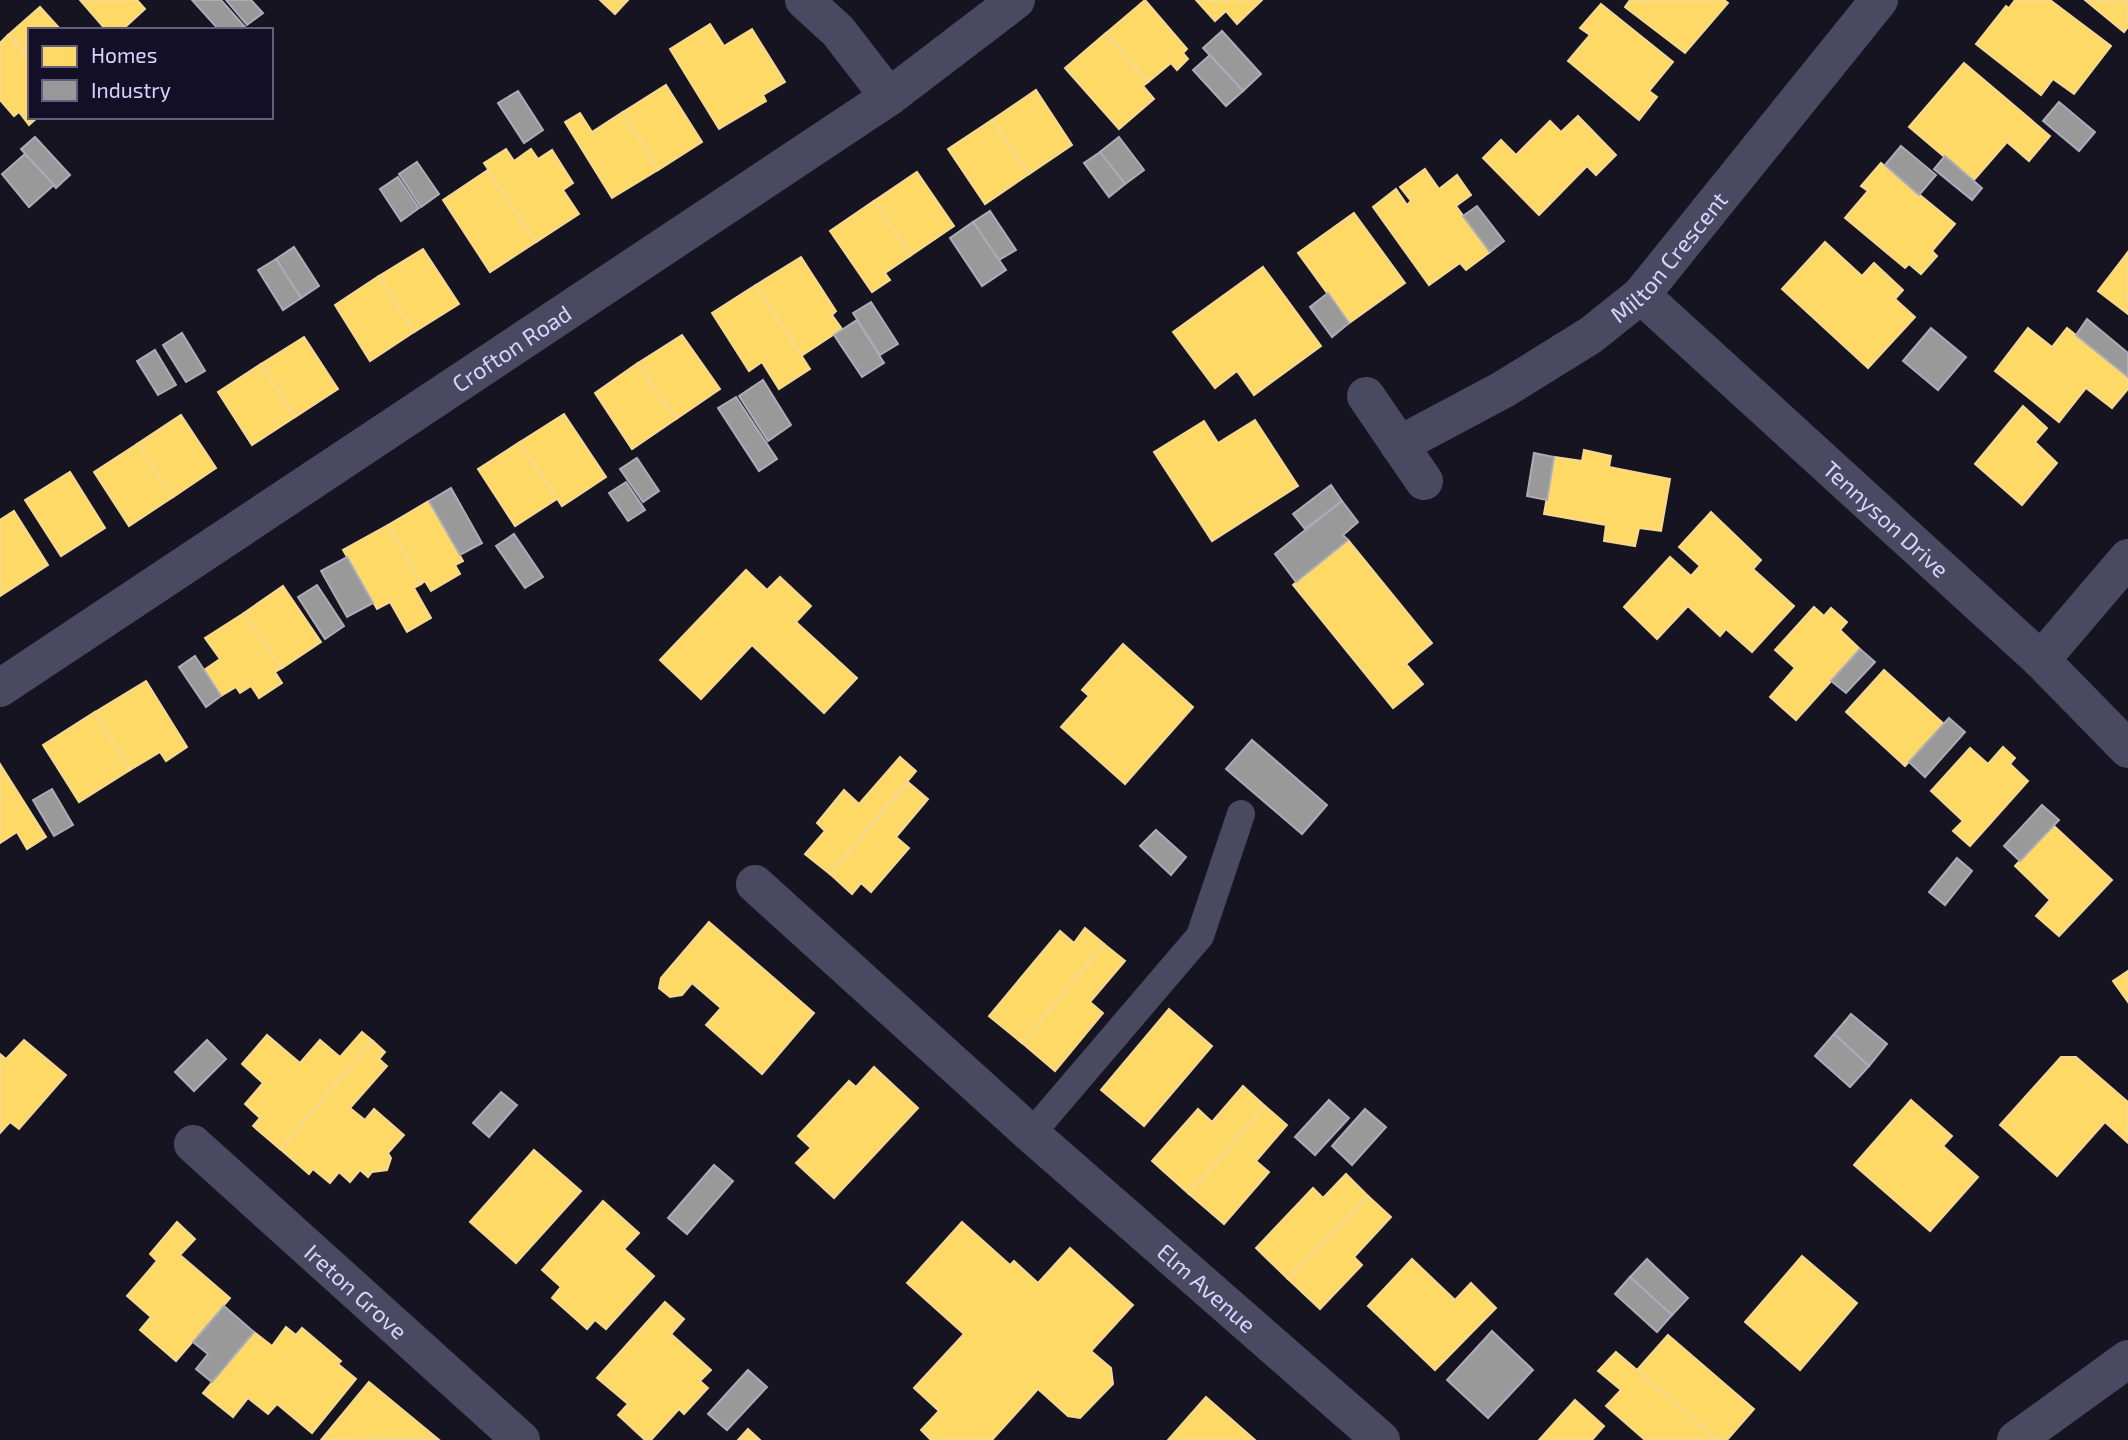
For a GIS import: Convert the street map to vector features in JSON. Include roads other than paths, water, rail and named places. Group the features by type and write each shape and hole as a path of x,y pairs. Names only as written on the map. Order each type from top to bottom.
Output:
{"street":[{"path":"804,0 838,31 889,97"},
{"name":"Crofton Road","path":"0,688 889,97 1016,0"},
{"name":"Milton Crescent","path":"1399,445 1504,388 1591,335 1641,295 1879,0"},
{"name":"Tennyson Drive","path":"1641,295 2041,660 2128,749"},
{"path":"1366,396 1424,481"},
{"path":"2041,660 2128,558"},
{"name":"Elm Avenue","path":"755,884 1031,1134 1381,1440"},
{"name":"Ireton Grove","path":"193,1143 521,1440"},
{"path":"2016,1440 2128,1359"}],"lane":[{"path":"1031,1134 1200,936 1241,814"}]}
